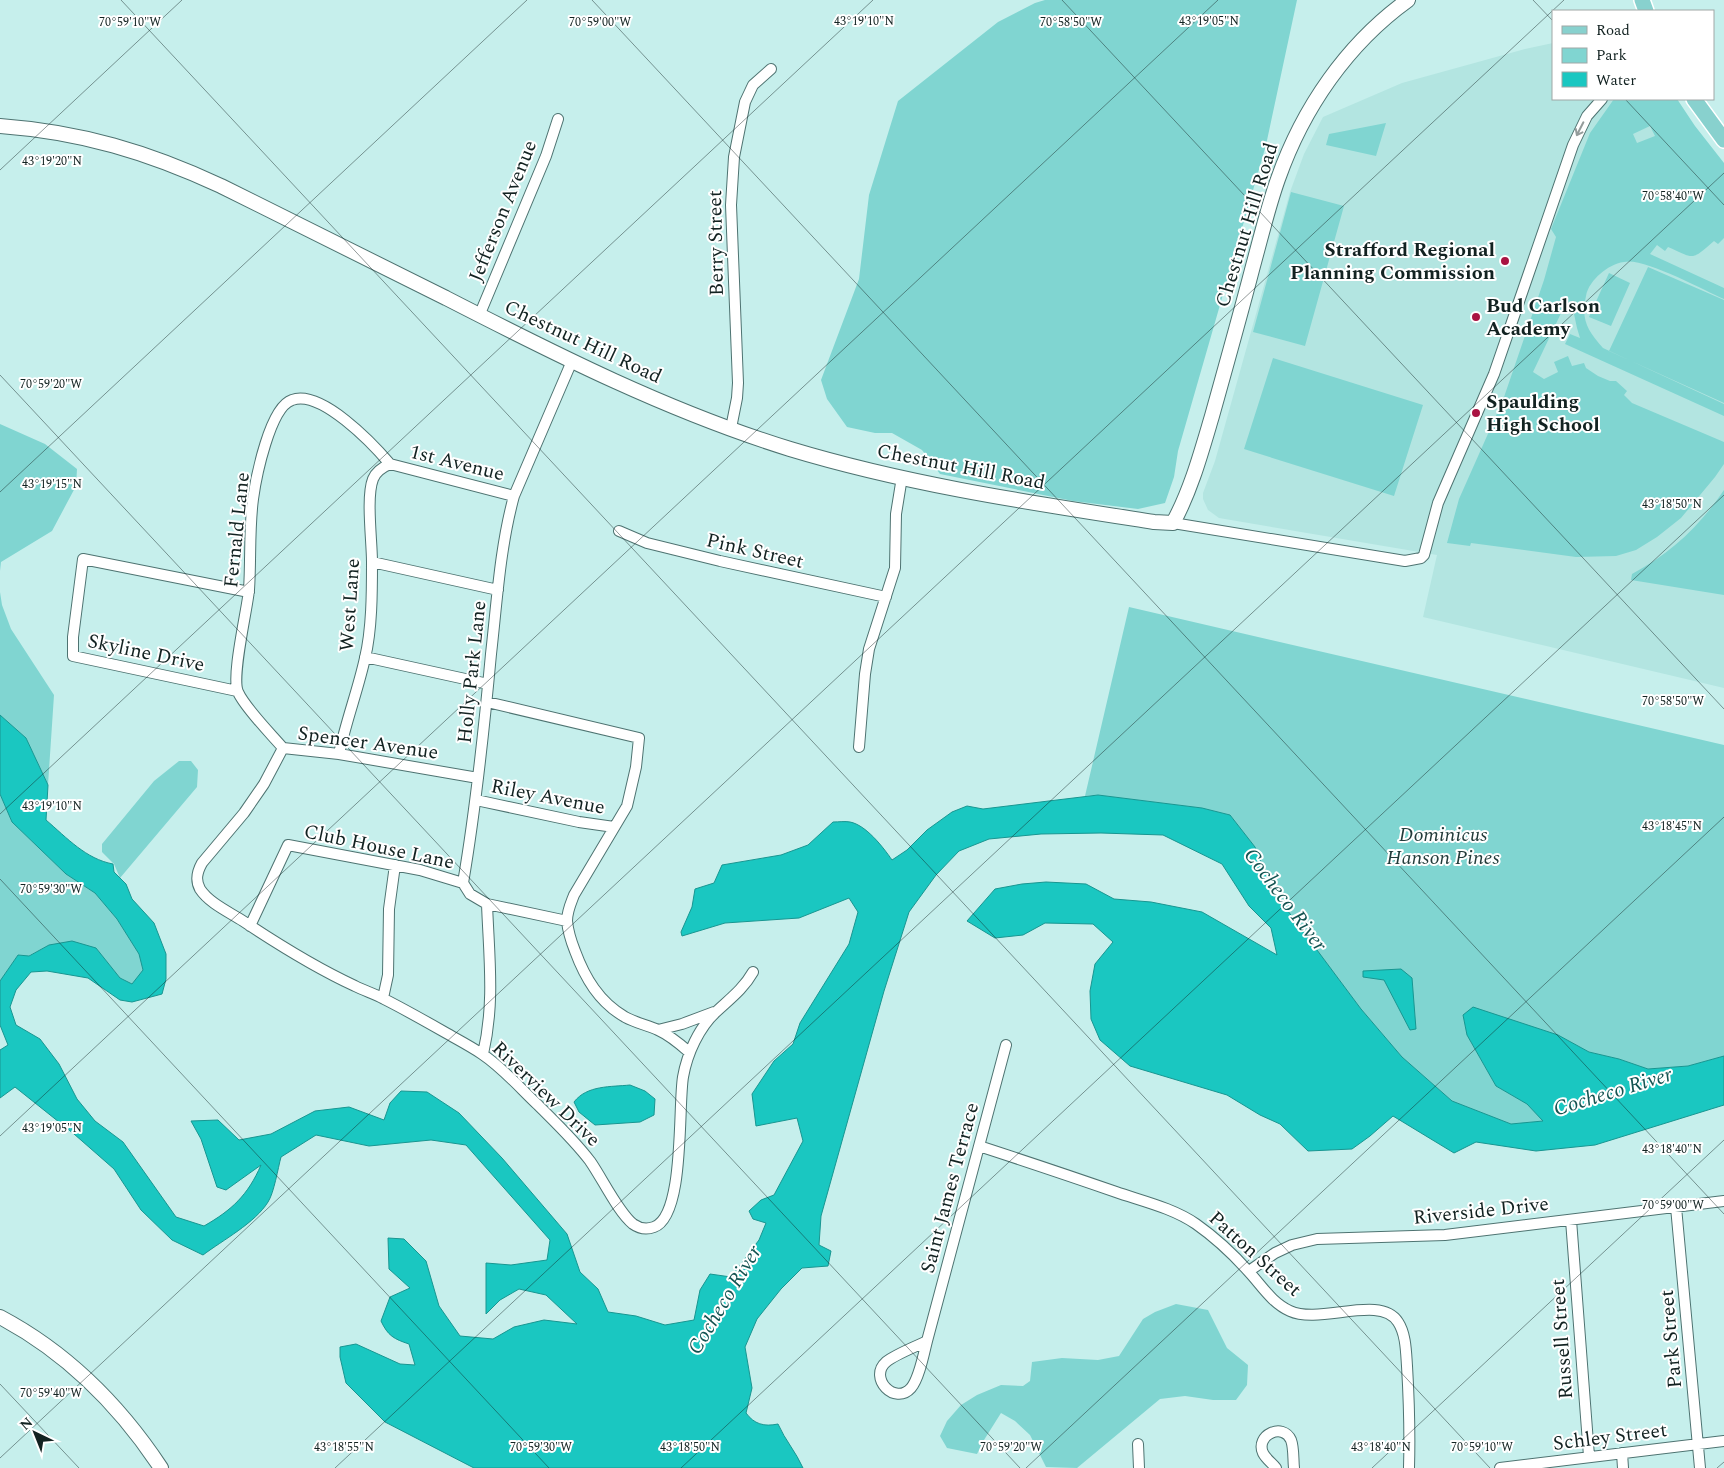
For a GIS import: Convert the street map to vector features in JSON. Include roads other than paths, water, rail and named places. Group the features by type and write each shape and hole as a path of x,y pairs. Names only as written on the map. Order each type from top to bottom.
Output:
{"main road":[{"path":"1695,100 1724,140"}],"street":[{"name":"Chestnut Hill Road","path":"1173,523 1187,494 1201,452 1271,201 1288,153 1313,105 1345,58 1380,23 1408,0"},
{"name":"Berry Street","path":"731,428 738,383 731,205 734,156 744,102 753,85 771,69"},
{"name":"Chestnut Hill Road","path":"0,126 47,131 86,138 139,152 173,164 221,186 572,361 648,396 791,449 902,477 1026,502 1154,522 1173,523 1405,561 1421,558 1424,555 1438,503 1494,374 1578,132 1587,116 1601,100"},
{"name":"Jefferson Avenue","path":"479,316 546,156 558,119"},
{"name":"Holly Park Lane","path":"463,883 476,800 498,590 514,496 572,361"},
{"name":"Fernald Lane","path":"237,691 236,675 249,592 254,497 272,425 282,406 292,400 311,399 345,420 390,464"},
{"name":"1st Avenue","path":"390,464 514,496"},
{"name":"West Lane","path":"339,754 345,724 365,657 369,629 372,562 370,531 373,478 390,464"},
{"path":"859,748 869,649 895,568 896,514 902,477"},
{"name":"Pink Street","path":"619,531 647,543 886,597"},
{"name":"Skyline Drive","path":"237,691 72,656 73,636 83,559 249,592"},
{"path":"372,562 498,590"},
{"path":"365,657 488,684"},
{"path":"237,691 283,748"},
{"path":"486,702 639,738 636,767 627,806 574,895 567,921 570,936 583,971 604,1001 634,1022 658,1030 681,1044 689,1052 715,1012 740,991 753,972"},
{"name":"Spencer Avenue","path":"283,748 339,754 478,778"},
{"name":"Riverview Drive","path":"283,748 264,784 244,813 202,863 197,872 197,880 204,894 250,926 312,963 355,986 383,998 483,1054 573,1140 592,1164 626,1217 634,1225 644,1230 657,1226 665,1216 676,1183 680,1143 679,1108 683,1077 689,1052"},
{"name":"Riley Avenue","path":"476,800 570,821 614,827"},
{"name":"Club House Lane","path":"250,926 288,845 395,865 440,875 463,883"},
{"path":"383,998 388,976 389,909 395,865"},
{"path":"463,883 470,894 486,904 567,921"},
{"path":"483,1054 491,1009 486,904"},
{"path":"658,1030 682,1024 715,1012"},
{"name":"Saint James Terrace","path":"927,1341 886,1362 880,1373 880,1378 886,1389 890,1392 902,1393 912,1388 915,1382 927,1341 1006,1045"},
{"name":"Patton Street","path":"979,1146 1150,1203 1194,1223 1214,1237 1272,1298 1292,1312 1304,1316 1317,1316 1380,1310 1390,1314 1398,1322 1403,1334 1406,1350 1410,1409 1409,1468"},
{"name":"Riverside Drive","path":"1249,1272 1275,1253 1292,1245 1318,1239 1445,1235 1724,1201"},
{"name":"Park Street","path":"1676,1207 1700,1468"},
{"name":"Russell Street","path":"1571,1220 1589,1456"},
{"path":"0,1317 40,1341 90,1382 134,1430 160,1468"},
{"path":"1276,1468 1261,1448 1267,1434 1276,1431 1286,1434 1291,1442 1294,1468"},
{"name":"Schley Street","path":"1500,1468 1724,1441"},
{"path":"1138,1444 1139,1468"},
{"path":"1622,1452 1623,1468"}],"water":[{"name":"Cocheco River","path":"0,715 26,738 48,785 46,820 85,853 113,864 114,872 126,884 132,899 154,923 166,954 166,979 162,994 132,1002 120,1000 88,978 47,971 31,972 16,990 10,1007 16,1025 40,1039 59,1064 77,1099 95,1121 123,1142 176,1217 204,1226 223,1214 238,1201 251,1185 261,1165 226,1190 217,1187 201,1139 191,1121 218,1120 239,1140 271,1134 315,1111 349,1107 384,1120 390,1103 401,1091 427,1092 459,1113 502,1158 567,1234 580,1272 598,1289 608,1312 636,1316 665,1325 694,1320 700,1290 710,1274 731,1277 759,1240 766,1223 753,1219 749,1211 761,1200 774,1195 803,1141 797,1118 756,1126 752,1094 774,1061 793,1044 800,1023 849,944 858,912 849,898 799,918 725,923 682,936 681,932 692,907 695,889 714,883 722,865 781,855 808,845 833,822 850,822 862,827 879,843 892,860 907,850 927,830 952,812 967,806 983,809 1098,795 1202,808 1230,815 1255,847 1273,891 1361,1009 1402,1057 1452,1101 1511,1124 1543,1121 1527,1104 1496,1086 1467,1035 1463,1015 1473,1007 1558,1035 1589,1052 1619,1059 1648,1069 1688,1066 1724,1056 1724,1105 1595,1145 1536,1151 1476,1142 1454,1153 1393,1116 1352,1149 1308,1151 1280,1124 1260,1115 1227,1095 1130,1066 1100,1040 1091,1019 1090,991 1095,964 1113,942 1093,924 1045,923 1023,935 995,938 967,921 995,889 1046,882 1086,884 1114,899 1151,902 1202,912 1277,955 1271,928 1249,906 1222,864 1163,835 1041,834 989,839 959,851 936,875 909,912 884,991 821,1216 819,1245 831,1251 828,1266 802,1268 781,1289 757,1319 745,1347 752,1388 746,1413 752,1420 760,1424 778,1424 803,1468 474,1468 385,1422 346,1383 340,1357 340,1347 356,1344 400,1364 415,1365 409,1344 392,1336 381,1321 390,1297 410,1288 389,1269 388,1238 404,1239 426,1261 439,1306 460,1336 493,1339 514,1327 544,1320 577,1324 546,1295 519,1289 500,1300 486,1314 486,1263 511,1265 547,1260 550,1240 466,1145 431,1140 369,1146 316,1135 281,1157 272,1193 262,1210 238,1231 203,1255 172,1240 141,1210 114,1169 15,1087 0,1098 0,1050 8,1045 0,1025 0,981 18,955 29,956 49,945 72,941 96,948 120,978 132,984 143,970 139,954 117,919 95,893 66,874 12,822 0,794"},
{"path":"1401,969 1412,978 1416,1029 1410,1030 1384,980 1363,977 1363,971"},
{"path":"630,1085 645,1091 655,1099 654,1115 640,1122 595,1125 579,1112 574,1102 579,1096 592,1090"}],"place":[{"name":"Strafford Regional Planning Commission","path":"1505,261"},
{"name":"Bud Carlson Academy","path":"1476,317"},
{"name":"Spaulding High School","path":"1476,413"}],"park label":[{"name":"Dominicus Hanson Pines","path":"1443,846"}]}
